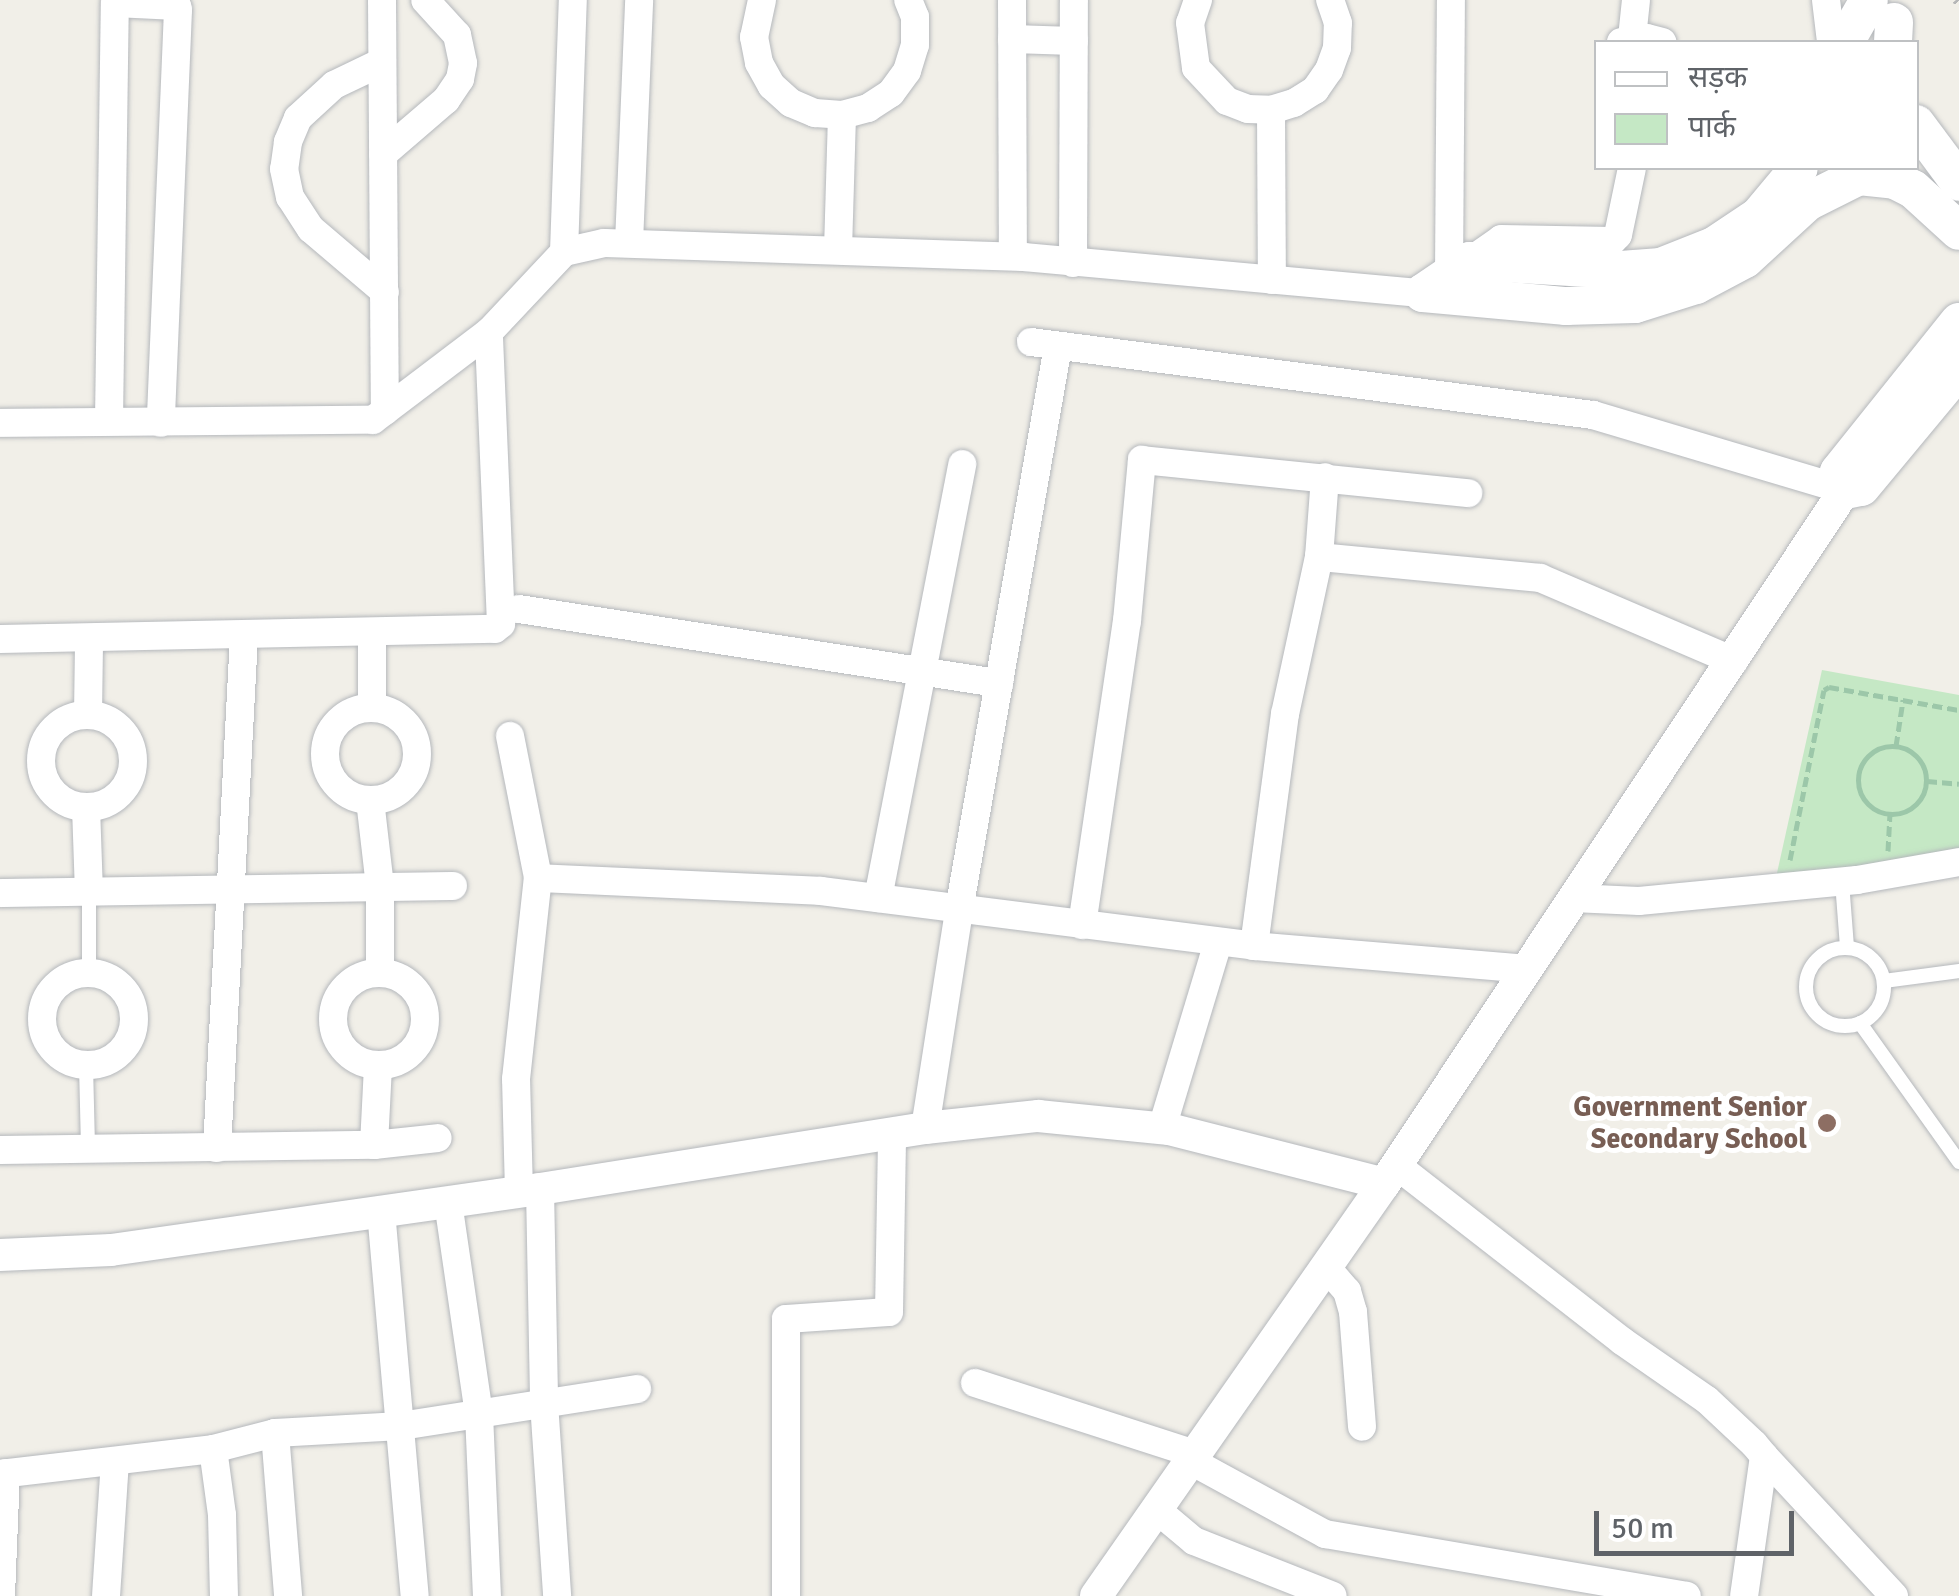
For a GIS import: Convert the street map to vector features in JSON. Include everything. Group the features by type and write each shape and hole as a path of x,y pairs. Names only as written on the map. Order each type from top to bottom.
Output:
{"main road":[{"path":"1847,40 1871,14"},
{"path":"1919,128 1959,182"},
{"path":"1447,276 1661,268 1714,246 1760,216 1797,170"},
{"path":"1447,276 1566,306 1635,304 1696,285 1746,259 1808,202 1867,171 1913,188 1959,232"},
{"path":"1959,322 1840,472 1845,490 1861,488 1959,369"}],"street":[{"path":"382,0 385,411"},
{"path":"383,154 432,113 460,79 463,63 457,35 425,0"},
{"path":"564,252 573,0"},
{"path":"629,242 639,0"},
{"path":"762,0 754,38 759,63 772,86 792,103 815,113 842,115 868,108 891,93 907,71 915,45 914,17 908,0"},
{"path":"1012,0 1013,256"},
{"path":"1074,0 1074,264"},
{"path":"1198,0 1190,23 1196,68 1227,101 1248,109 1271,110 1294,103 1315,90 1329,70 1338,48 1338,23 1330,0"},
{"path":"1447,276 1452,0"},
{"path":"1627,40 1636,0"},
{"path":"1826,0 1832,40"},
{"path":"109,421 115,2 176,6 178,10 162,423"},
{"path":"1012,39 1074,41"},
{"path":"382,62 334,85 298,118 288,142 284,169 290,197 311,229 386,292"},
{"path":"1271,110 1272,280"},
{"path":"838,250 842,115"},
{"path":"0,423 373,420 489,332 564,252 629,242 1013,256 1272,280 1447,276 1501,238 1612,241 1618,235 1632,170"},
{"path":"0,639 484,631 500,624 489,332"},
{"path":"926,1128 999,683 1045,344 1593,415 1845,490 1390,1174 1096,1596"},
{"path":"1082,924 1127,621 1142,460 1468,494"},
{"path":"878,898 962,464"},
{"path":"1254,946 1285,714 1319,557 1325,477"},
{"path":"1319,557 1540,578 1734,660"},
{"path":"519,610 999,683"},
{"path":"372,634 372,708"},
{"path":"217,1148 244,636"},
{"path":"88,639 88,716"},
{"path":"372,708 402,719 417,747 411,778 386,797 370,800 344,790 334,780 326,753 335,726 358,710 372,708"},
{"path":"88,716 118,727 133,754 126,785 102,805 86,808 60,798 49,788 41,760 50,734 74,717 88,716"},
{"path":"510,736 538,878 516,1079 529,1191 557,1596"},
{"path":"370,800 380,887 380,973"},
{"path":"86,808 89,892"},
{"path":"1572,898 1639,901 1842,882 1959,862"},
{"path":"538,878 712,883 878,898 1254,946 1526,969"},
{"path":"0,893 453,886"},
{"path":"1162,1128 1218,942"},
{"path":"89,973 116,982 126,993 134,1020 131,1034 114,1057 86,1065 71,1062 47,1042 42,1010 59,984 89,973"},
{"path":"380,973 396,976 419,997 424,1028 407,1055 378,1065 351,1056 341,1045 333,1018 335,1004 353,981 380,973"},
{"path":"374,1145 378,1065"},
{"path":"0,1255 111,1250 529,1191 926,1128 1038,1116 1162,1128 1390,1174 1707,1400 1894,1596"},
{"path":"786,1596 786,1320 890,1312 892,1136"},
{"path":"0,1150 374,1145 438,1138"},
{"path":"448,1202 478,1414 488,1596"},
{"path":"381,1211 415,1596"},
{"path":"1326,1267 1348,1291 1353,1312 1362,1427"},
{"path":"975,1384 1193,1458 1325,1534 1687,1596"},
{"path":"1,1596 3,1473 213,1449 275,1433 401,1426 637,1389"},
{"path":"275,1433 288,1596"},
{"path":"213,1449 222,1515 224,1596"},
{"path":"1744,1596 1764,1456"},
{"path":"106,1596 115,1462"},
{"path":"1156,1510 1194,1541 1333,1596"}],"lane":[{"path":"1842,882 1847,947"},
{"path":"89,892 89,973"},
{"path":"1847,947 1872,957 1884,981 1879,1007 1860,1023 1848,1026 1824,1020 1814,1012 1806,989 1812,965 1821,955 1847,947"},
{"path":"1884,981 1959,972"},
{"path":"1860,1023 1959,1162"},
{"path":"86,1065 88,1150"}],"path":[{"path":"1794,870 1790,862 1820,695 1829,687 1959,710"},
{"path":"1896,746 1903,700"},
{"path":"1896,746 1920,759 1926,781 1918,802 1890,814 1870,806 1859,788 1858,777 1861,766 1877,749 1896,746"},
{"path":"1926,781 1959,784"},
{"path":"1888,860 1890,814"}],"green space":[{"path":"1822,670 1959,695 1959,856 1775,882"}],"railway":[{"path":"1956,0 1959,4"}],"place":[{"name":"Government Senior Secondary School","path":"1827,1123"}]}
